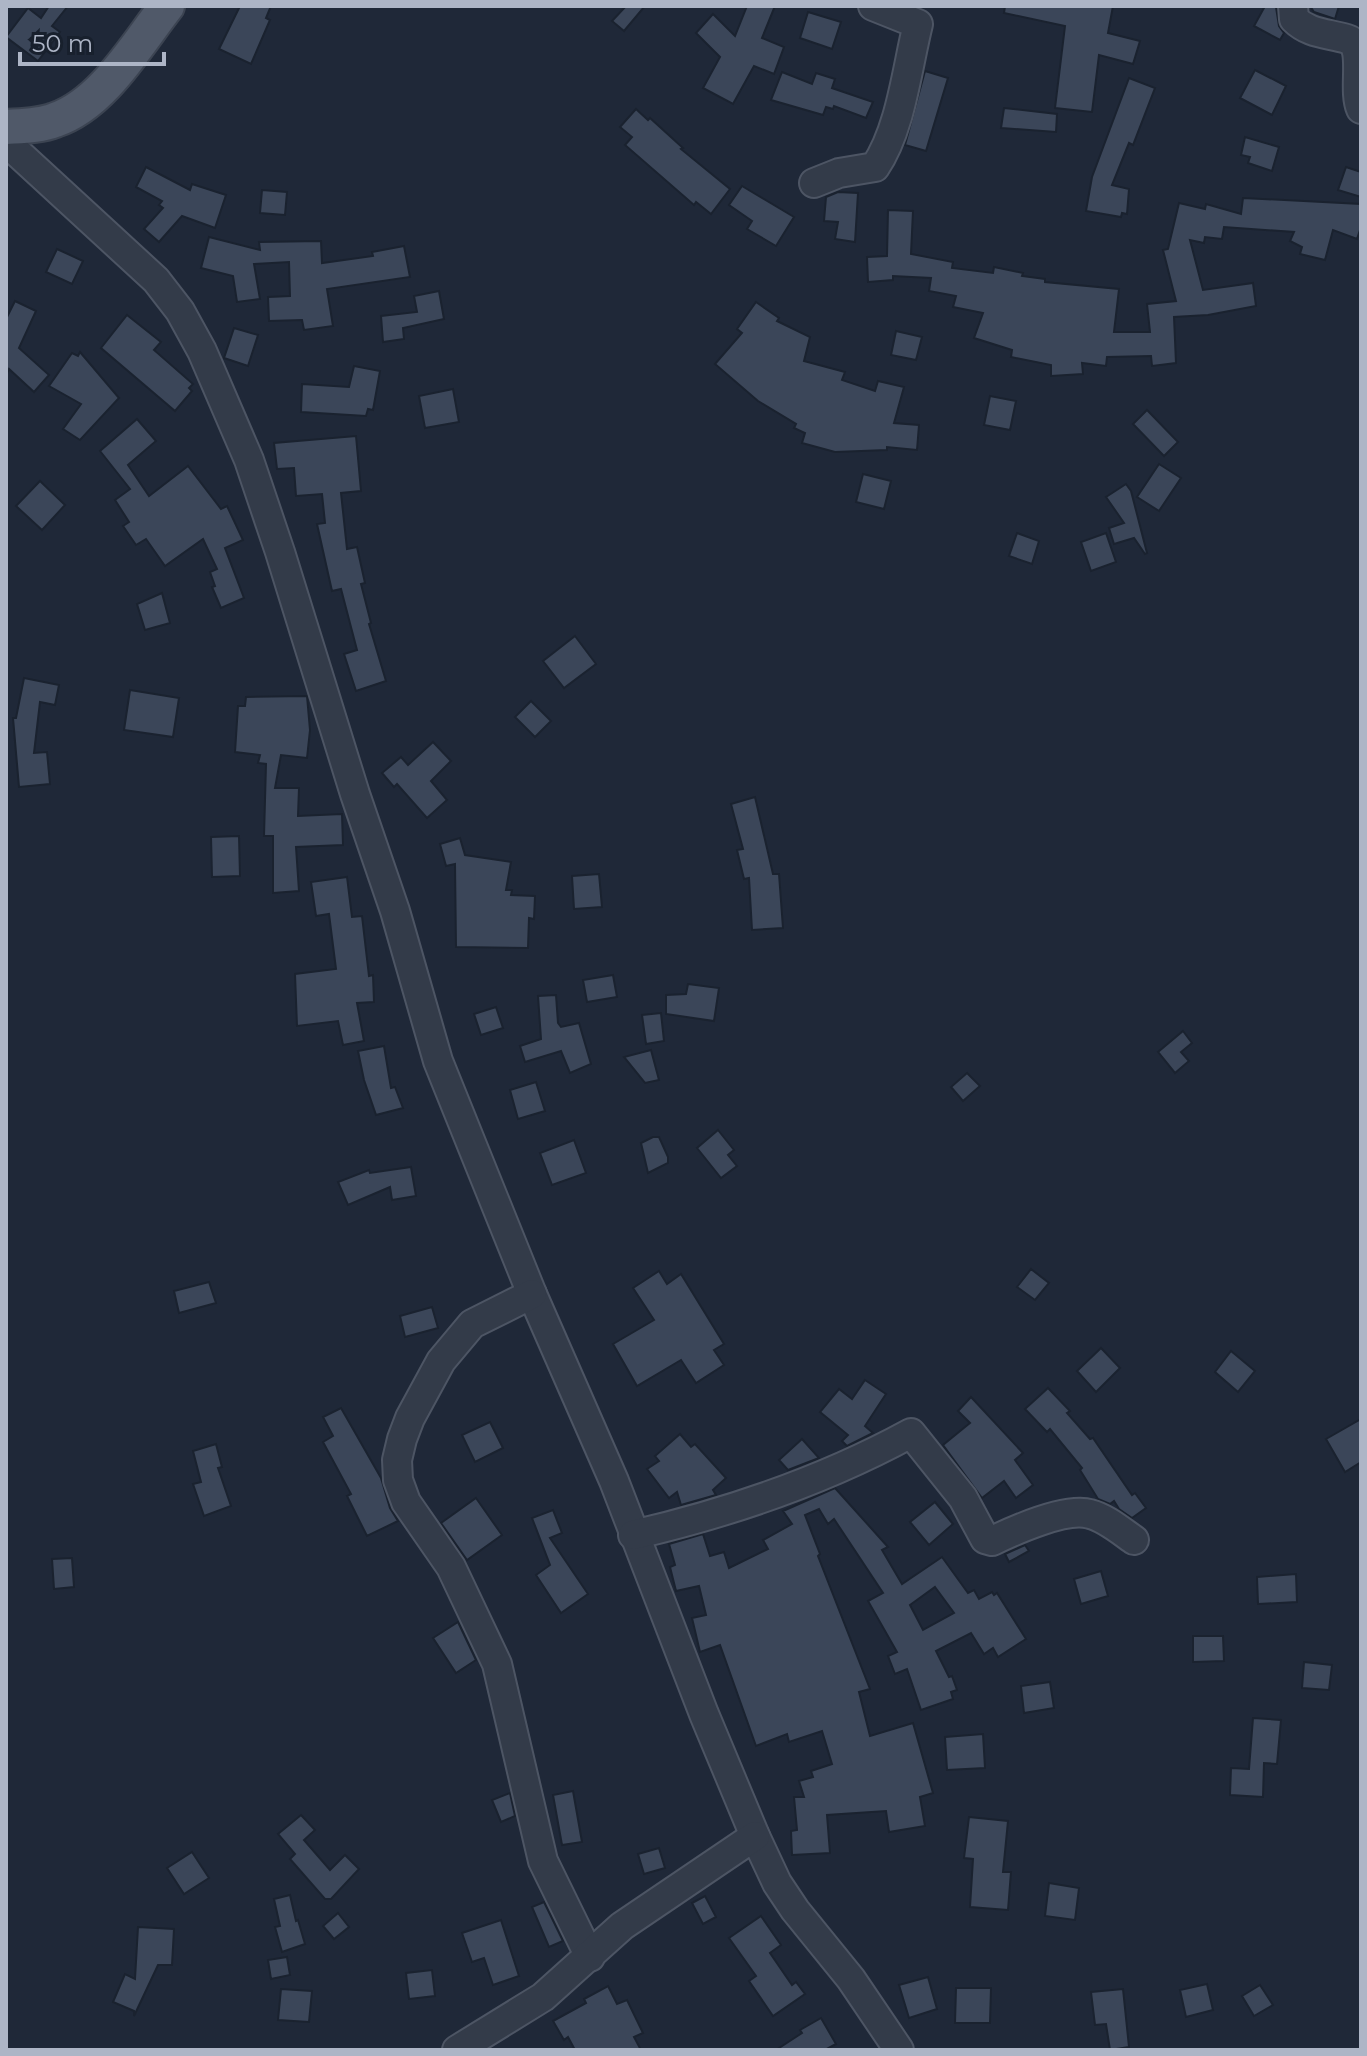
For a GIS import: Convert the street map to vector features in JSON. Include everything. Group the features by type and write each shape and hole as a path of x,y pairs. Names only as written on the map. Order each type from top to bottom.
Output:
{"main road":[{"path":"6,127 55,121 80,108 101,90 167,6"}],"street":[{"path":"814,183 839,173 875,167 884,154 894,125 918,24 873,6"},
{"path":"1293,6 1294,19 1303,28 1354,41 1358,47 1360,64 1356,81 1361,109"},
{"path":"6,142 156,280 180,311 225,401 249,460 303,621 395,911 438,1061 532,1294 614,1481 755,1836 777,1883 851,1979 899,2050"},
{"path":"532,1294 472,1324 441,1361 415,1407 402,1439 397,1460 398,1480 406,1502 451,1567 497,1664 543,1861 590,1957"},
{"path":"633,1535 694,1521 782,1490 872,1454 911,1433 963,1498 985,1539 992,1541 1065,1514 1089,1513 1134,1540"},
{"path":"457,2050 543,1997 622,1926 755,1836"}],"building":[{"path":"49,6 68,6 52,26 60,32 38,61 6,37 28,8 41,18"},
{"path":"240,6 271,6 266,18 270,20 251,64 219,49"},
{"path":"626,6 645,6 624,31 612,21"},
{"path":"747,6 775,6 762,38 784,47 774,74 754,66 733,104 703,88 720,57 696,33 713,14 735,36"},
{"path":"1005,6 1113,6 1108,33 1140,41 1133,64 1099,55 1092,112 1055,108 1065,26 1004,13"},
{"path":"1265,6 1276,7 1279,26 1284,33 1280,40 1254,26"},
{"path":"1310,6 1339,6 1335,19 1314,12"},
{"path":"808,12 841,22 832,49 800,38"},
{"path":"1255,70 1286,86 1272,115 1240,98"},
{"path":"925,71 948,78 926,151 905,145"},
{"path":"782,72 812,84 816,73 835,79 832,88 873,102 866,118 834,106 833,109 826,107 823,115 771,100"},
{"path":"1129,78 1155,88 1133,145 1129,143 1112,185 1129,189 1127,214 1122,213 1121,217 1086,211 1092,177"},
{"path":"1004,108 1057,114 1056,132 1001,128"},
{"path":"636,109 730,189 711,214 696,202 694,205 625,145 632,137 620,127"},
{"path":"1245,137 1279,147 1272,171 1248,163 1250,157 1241,155"},
{"path":"146,167 190,190 192,184 226,195 215,228 182,216 159,242 144,229 163,208 159,205 162,201 136,187"},
{"path":"1346,167 1361,172 1361,197 1338,190"},
{"path":"742,186 794,217 776,246 747,229 752,221 729,205"},
{"path":"262,190 287,192 285,215 260,213"},
{"path":"838,192 858,193 855,242 835,239 838,222 824,221 826,197"},
{"path":"1243,198 1361,204 1361,227 1357,239 1333,230 1325,260 1300,254 1302,247 1290,241 1294,232 1224,227 1222,239 1205,237 1204,243 1190,240 1203,290 1253,283 1256,306 1208,315 1174,317 1176,363 1152,366 1151,356 1107,357 1106,366 1082,363 1083,374 1051,376 1051,365 1011,357 1012,350 974,338 983,313 953,307 956,296 929,291 931,278 893,276 893,280 868,282 867,257 887,256 888,210 913,211 911,254 953,262 952,268 993,273 994,267 1045,279 1045,282 1119,289 1114,332 1150,332 1147,304 1176,301 1163,250 1168,249 1179,203 1205,209 1206,204 1241,214"},
{"path":"209,237 260,250 259,242 321,241 322,263 373,256 372,252 404,246 410,277 327,289 333,326 304,330 302,320 269,321 268,297 290,296 289,262 254,264 260,299 237,302 233,276 201,268"},
{"path":"57,249 83,261 72,284 46,272"},
{"path":"439,291 444,319 403,328 404,339 383,342 381,316 417,312 414,296"},
{"path":"15,301 36,311 19,348 49,375 34,392 9,369 6,375 6,319"},
{"path":"756,302 779,318 777,321 810,337 804,361 845,372 842,380 875,391 878,381 904,387 894,423 919,425 917,450 887,447 887,450 835,452 802,443 805,433 794,428 796,424 758,401 715,364 742,333 737,329"},
{"path":"127,315 161,342 154,350 193,384 189,388 192,391 175,411 101,348"},
{"path":"234,328 258,335 248,366 224,358"},
{"path":"896,331 922,337 916,360 891,355"},
{"path":"80,352 119,398 80,440 63,429 81,404 49,386 72,353 78,356"},
{"path":"354,366 380,371 373,410 368,409 366,416 301,412 302,384 349,387"},
{"path":"453,389 459,422 425,428 419,396"},
{"path":"990,396 1016,401 1010,430 984,425"},
{"path":"1147,410 1178,442 1164,456 1133,424"},
{"path":"137,419 156,441 128,465 149,496 188,466 221,509 227,506 243,540 225,548 244,598 221,608 212,587 215,586 210,572 217,569 203,539 165,566 146,539 136,545 123,526 129,522 115,500 130,489 100,451"},
{"path":"356,436 361,491 341,493 347,549 357,547 369,624 386,681 356,691 344,654 357,650 341,589 332,591 317,524 325,523 322,494 296,496 294,468 277,469 274,443"},
{"path":"1159,464 1181,478 1159,511 1137,497"},
{"path":"863,474 891,481 884,509 856,502"},
{"path":"40,481 65,505 42,530 16,506"},
{"path":"1126,484 1131,491 1145,554 1134,538 1114,544 1109,528 1124,523 1106,497"},
{"path":"1017,533 1039,541 1032,564 1009,556"},
{"path":"1106,533 1116,562 1091,571 1081,542"},
{"path":"162,593 170,623 145,630 137,604"},
{"path":"575,636 596,664 564,688 543,661"},
{"path":"24,678 59,685 55,705 40,702 34,753 47,752 50,784 19,787 13,718 16,718"},
{"path":"130,690 179,698 173,737 124,730"},
{"path":"307,696 310,730 307,758 281,755 275,788 299,788 298,816 342,814 343,845 296,847 299,891 273,893 273,836 264,836 266,764 258,763 260,755 235,752 238,706 245,706 246,697"},
{"path":"531,701 551,721 535,737 515,717"},
{"path":"433,742 451,761 431,781 447,800 427,818 397,784 394,787 382,773 401,757 408,765"},
{"path":"755,797 773,874 779,874 783,928 752,930 749,878 744,879 737,850 743,849 731,804"},
{"path":"239,836 240,876 212,877 211,837"},
{"path":"460,838 465,855 511,862 506,890 512,890 511,895 535,896 534,919 529,918 528,948 456,947 455,864 446,866 440,844"},
{"path":"599,874 602,907 574,909 572,876"},
{"path":"347,877 352,917 362,916 369,976 373,975 374,1002 357,1003 364,1041 343,1045 338,1021 297,1026 295,974 336,969 329,914 316,916 311,882"},
{"path":"613,975 617,997 587,1002 583,980"},
{"path":"688,984 719,988 714,1021 666,1014 666,995 686,994"},
{"path":"556,995 558,1023 561,1027 579,1023 591,1064 570,1073 561,1051 525,1062 520,1046 541,1039 538,996"},
{"path":"496,1007 503,1028 481,1035 474,1014"},
{"path":"661,1013 664,1041 646,1044 642,1015"},
{"path":"1183,1031 1192,1043 1181,1052 1189,1061 1175,1073 1158,1052"},
{"path":"384,1046 391,1088 395,1087 403,1108 376,1115 358,1051"},
{"path":"651,1050 659,1080 645,1083 624,1057"},
{"path":"967,1073 980,1086 963,1101 951,1087"},
{"path":"536,1082 545,1111 518,1119 510,1090"},
{"path":"718,1130 734,1150 728,1155 737,1166 721,1178 697,1148"},
{"path":"659,1137 668,1163 648,1173 641,1143"},
{"path":"574,1140 586,1173 552,1185 540,1153"},
{"path":"411,1167 416,1196 392,1200 390,1187 348,1205 338,1182 369,1170 370,1173"},
{"path":"1031,1269 1049,1283 1035,1300 1017,1287"},
{"path":"659,1271 667,1284 681,1274 724,1344 714,1350 724,1365 696,1383 681,1360 637,1386 613,1344 654,1320 633,1288"},
{"path":"209,1282 216,1303 179,1313 174,1291"},
{"path":"432,1307 438,1328 405,1337 400,1316"},
{"path":"1101,1348 1120,1368 1096,1392 1077,1371"},
{"path":"1231,1351 1255,1371 1238,1392 1215,1372"},
{"path":"865,1380 886,1394 865,1426 873,1433 847,1446 842,1441 848,1435 820,1412 839,1389 852,1399"},
{"path":"1048,1388 1090,1439 1093,1438 1132,1495 1135,1493 1146,1508 1132,1518 1114,1501 1110,1504 1098,1499 1080,1470 1082,1468 1050,1429 1047,1432 1025,1409"},
{"path":"971,1397 1023,1453 1015,1460 1033,1485 1016,1498 1004,1481 982,1498 943,1445 970,1423 958,1411"},
{"path":"341,1408 381,1478 390,1508 398,1521 367,1536 347,1496 351,1494 323,1442 333,1436 323,1417"},
{"path":"1361,1419 1361,1462 1345,1472 1326,1439"},
{"path":"490,1422 503,1448 475,1462 462,1435"},
{"path":"680,1434 691,1447 695,1444 726,1478 713,1490 716,1495 681,1505 677,1492 669,1498 647,1469 659,1461 655,1456"},
{"path":"802,1439 819,1458 788,1470 779,1460"},
{"path":"216,1444 222,1467 218,1468 231,1506 204,1516 193,1484 201,1482 193,1451"},
{"path":"835,1488 888,1547 882,1550 902,1584 942,1557 968,1593 974,1590 979,1599 992,1592 994,1595 997,1593 1026,1639 998,1657 993,1648 984,1654 971,1633 936,1651 957,1690 951,1692 953,1699 921,1710 907,1669 895,1674 888,1656 897,1652 868,1601 883,1593 834,1519 828,1524 819,1509 805,1515 870,1689 859,1692 870,1736 913,1723 933,1793 920,1797 925,1826 889,1832 886,1811 827,1815 830,1853 792,1855 791,1831 797,1830 794,1797 804,1797 799,1781 813,1777 811,1771 832,1764 822,1731 789,1742 787,1734 756,1746 720,1645 700,1652 692,1618 706,1615 699,1586 676,1591 670,1567 675,1565 669,1544 703,1534 710,1556 724,1552 729,1568 768,1549 763,1540 792,1524 783,1511","holes":["935,1587 954,1613 923,1630 910,1605"]},
{"path":"476,1498 502,1535 467,1560 441,1523"},
{"path":"935,1502 953,1524 929,1545 910,1522"},
{"path":"553,1510 562,1533 550,1538 588,1594 561,1613 536,1575 550,1565 532,1518"},
{"path":"1025,1545 1029,1551 1009,1562 1005,1554"},
{"path":"72,1558 74,1587 54,1589 52,1559"},
{"path":"1101,1571 1108,1596 1081,1604 1074,1579"},
{"path":"1296,1574 1297,1602 1258,1604 1257,1577"},
{"path":"458,1622 476,1660 456,1673 433,1638"},
{"path":"1193,1636 1223,1636 1224,1661 1193,1662"},
{"path":"1304,1662 1332,1665 1329,1690 1302,1688"},
{"path":"1050,1682 1054,1708 1024,1713 1021,1686"},
{"path":"1253,1718 1281,1720 1277,1764 1264,1763 1263,1797 1230,1795 1231,1768 1249,1769"},
{"path":"983,1734 985,1768 947,1770 945,1737"},
{"path":"573,1791 582,1842 562,1845 553,1795"},
{"path":"510,1793 515,1816 501,1822 492,1800"},
{"path":"301,1815 315,1830 304,1840 330,1870 345,1855 359,1869 331,1899 325,1899 290,1859 295,1854 278,1834"},
{"path":"969,1817 1008,1821 1003,1872 1011,1872 1008,1910 970,1907 973,1859 964,1858"},
{"path":"659,1848 665,1868 644,1874 638,1854"},
{"path":"192,1852 209,1878 184,1894 167,1868"},
{"path":"1049,1883 1079,1888 1075,1920 1045,1916"},
{"path":"290,1895 305,1944 282,1952 275,1927 280,1926 274,1899"},
{"path":"705,1896 716,1917 703,1924 692,1903"},
{"path":"544,1902 563,1941 549,1947 532,1907"},
{"path":"338,1913 349,1927 334,1939 323,1926"},
{"path":"761,1916 781,1945 770,1953 792,1985 796,1982 805,1994 773,2016 749,1981 756,1976 729,1938"},
{"path":"501,1920 519,1976 493,1985 484,1958 472,1962 462,1933"},
{"path":"138,1927 174,1929 172,1965 158,1965 134,2016 134,2011 113,2002 125,1974 135,1979"},
{"path":"287,1957 290,1975 271,1979 268,1960"},
{"path":"432,1970 435,1996 409,1999 406,1973"},
{"path":"928,1977 937,2009 909,2018 899,1985"},
{"path":"1207,1984 1213,2010 1186,2017 1180,1990"},
{"path":"1260,1985 1273,2005 1254,2016 1242,1996"},
{"path":"608,1986 617,2004 627,2000 643,2033 634,2037 641,2050 575,2050 568,2037 564,2040 553,2021 586,2003 584,1999"},
{"path":"956,1988 991,1988 990,2023 955,2023"},
{"path":"281,1989 312,1991 309,2022 278,2020"},
{"path":"1123,1989 1129,2047 1110,2050 1106,2024 1095,2025 1091,1992"},
{"path":"821,2018 836,2044 825,2050 776,2050 802,2033 800,2030"}]}
